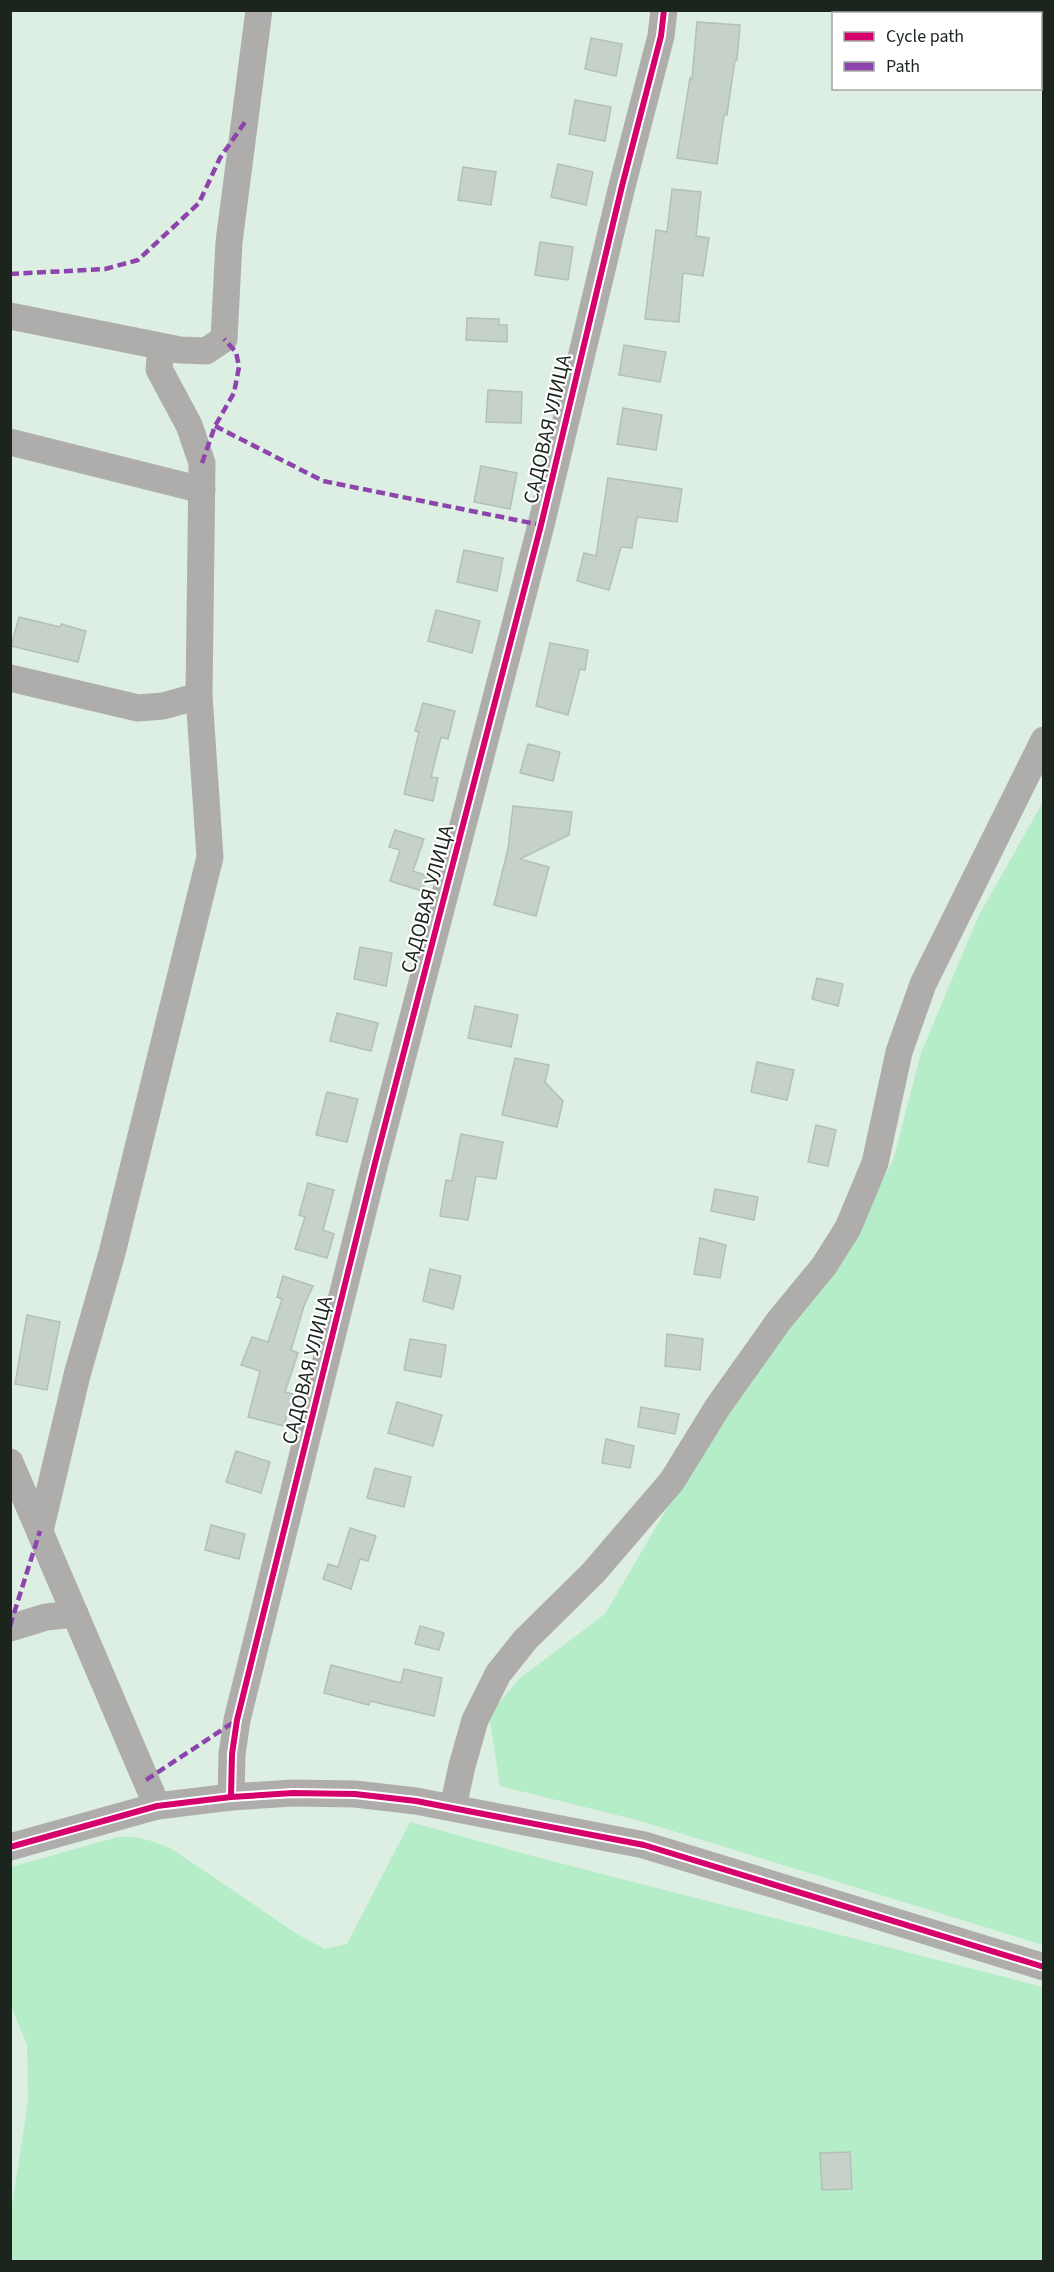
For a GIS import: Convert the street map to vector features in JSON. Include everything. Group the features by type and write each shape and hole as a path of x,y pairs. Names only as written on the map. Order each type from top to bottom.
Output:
{"street":[{"path":"10,315 168,348 206,351 224,339 229,242 259,10"},
{"name":"САДОВАЯ УЛИЦА","path":"231,1797 232,1754 237,1720 375,1163 541,525 622,186 661,36 664,10"},
{"path":"40,1531 77,1375 111,1253 210,857 199,696 202,463 189,425 159,369 160,358 168,348"},
{"path":"10,442 202,490"},
{"path":"10,678 138,708 163,706 199,696"},
{"path":"453,1807 475,1720 498,1674 525,1640 593,1573 672,1481 717,1408 778,1322 824,1266 848,1228 875,1163 899,1052 923,984 1044,740"},
{"path":"10,1462 157,1806"},
{"path":"10,1628 46,1617 75,1614"},
{"path":"10,1846 157,1806 231,1797 293,1793 355,1794 453,1807 644,1845 1044,1967"}],"green space":[{"path":"1043,802 1043,1945 637,1820 500,1786 489,1715 520,1678 605,1614 713,1430 830,1272 893,1161 921,1053 979,915"},
{"path":"410,1822 540,1858 1043,1987 1043,2261 11,2262 11,2211 28,2102 27,2045 11,2006 11,1867 118,1837 146,1840 172,1849 297,1934 324,1949 347,1944"}],"building":[{"path":"697,22 740,25 737,60 735,60 727,115 724,115 717,164 677,158 690,78 692,79"},
{"path":"591,38 622,44 616,76 585,69"},
{"path":"575,100 611,107 605,141 569,134"},
{"path":"558,164 593,172 586,205 551,197"},
{"path":"463,167 496,172 491,205 458,200"},
{"path":"672,189 701,192 696,236 709,238 703,276 683,273 679,322 645,319 656,230 667,232"},
{"path":"540,242 573,247 568,280 535,275"},
{"path":"467,318 499,319 499,325 507,325 507,342 466,340"},
{"path":"624,345 666,352 660,382 619,375"},
{"path":"488,390 522,392 521,423 486,422"},
{"path":"623,408 662,415 656,450 617,444"},
{"path":"481,466 517,473 510,509 474,502"},
{"path":"608,478 682,489 677,522 637,517 632,548 621,547 609,590 577,581 584,553 596,556"},
{"path":"464,550 503,558 497,591 457,582"},
{"path":"436,610 480,621 472,653 428,641"},
{"path":"19,617 86,631 78,662 11,646"},
{"path":"550,643 588,650 585,670 580,669 568,715 536,706"},
{"path":"423,703 455,711 448,739 441,737 431,777 438,778 433,801 404,794 419,732 415,731"},
{"path":"528,744 560,752 553,781 520,773"},
{"path":"513,806 572,812 569,835 520,859 549,867 536,916 494,905 508,849"},
{"path":"395,830 424,839 413,871 427,876 422,891 390,881 400,850 389,847"},
{"path":"360,947 392,953 386,986 354,979"},
{"path":"817,978 843,984 838,1006 812,999"},
{"path":"475,1006 518,1015 511,1047 468,1038"},
{"path":"337,1013 378,1023 371,1051 330,1041"},
{"path":"515,1058 549,1065 545,1082 563,1101 557,1127 502,1115"},
{"path":"757,1062 794,1070 787,1100 751,1092"},
{"path":"327,1092 358,1099 347,1142 316,1135"},
{"path":"816,1125 836,1130 828,1166 808,1162"},
{"path":"461,1134 503,1142 496,1179 476,1176 468,1220 440,1216 446,1180 452,1181"},
{"path":"308,1183 334,1190 323,1230 334,1234 327,1258 295,1249 305,1217 299,1215"},
{"path":"715,1189 758,1197 754,1220 711,1211"},
{"path":"700,1238 726,1245 720,1278 694,1274"},
{"path":"430,1269 461,1276 453,1309 423,1301"},
{"path":"283,1276 313,1286 304,1306 291,1350 298,1353 285,1392 293,1394 284,1426 248,1417 260,1371 241,1365 252,1337 268,1342 282,1299 277,1297"},
{"path":"27,1315 60,1322 47,1390 15,1384"},
{"path":"667,1334 703,1339 700,1370 665,1366"},
{"path":"410,1339 446,1345 441,1377 404,1370"},
{"path":"397,1402 442,1415 433,1446 388,1433"},
{"path":"641,1407 679,1414 675,1434 638,1427"},
{"path":"606,1439 634,1446 630,1468 602,1463"},
{"path":"236,1451 270,1462 261,1493 226,1482"},
{"path":"375,1468 411,1477 404,1507 367,1498"},
{"path":"211,1525 245,1534 239,1559 205,1550"},
{"path":"350,1528 376,1536 368,1561 360,1559 351,1589 323,1579 328,1564 338,1567"},
{"path":"420,1626 444,1633 439,1650 415,1644"},
{"path":"331,1665 401,1683 404,1669 442,1678 434,1716 370,1701 369,1705 324,1693"},
{"path":"850,2152 852,2189 822,2190 820,2153"}],"marked path":[{"path":"10,274 105,269 138,260 199,203 220,158 245,122"},
{"path":"202,463 215,426 234,393 239,367 236,352 224,339"},
{"path":"215,426 323,481 541,525"},
{"path":"10,1626 40,1531"},
{"path":"146,1780 237,1720"}],"cycle path":[{"path":"231,1797 232,1754 237,1720 375,1163 541,525 622,186 661,36 664,10"},
{"path":"10,1847 157,1806 231,1797 293,1793 355,1794 416,1801 644,1845 1044,1967"}]}
